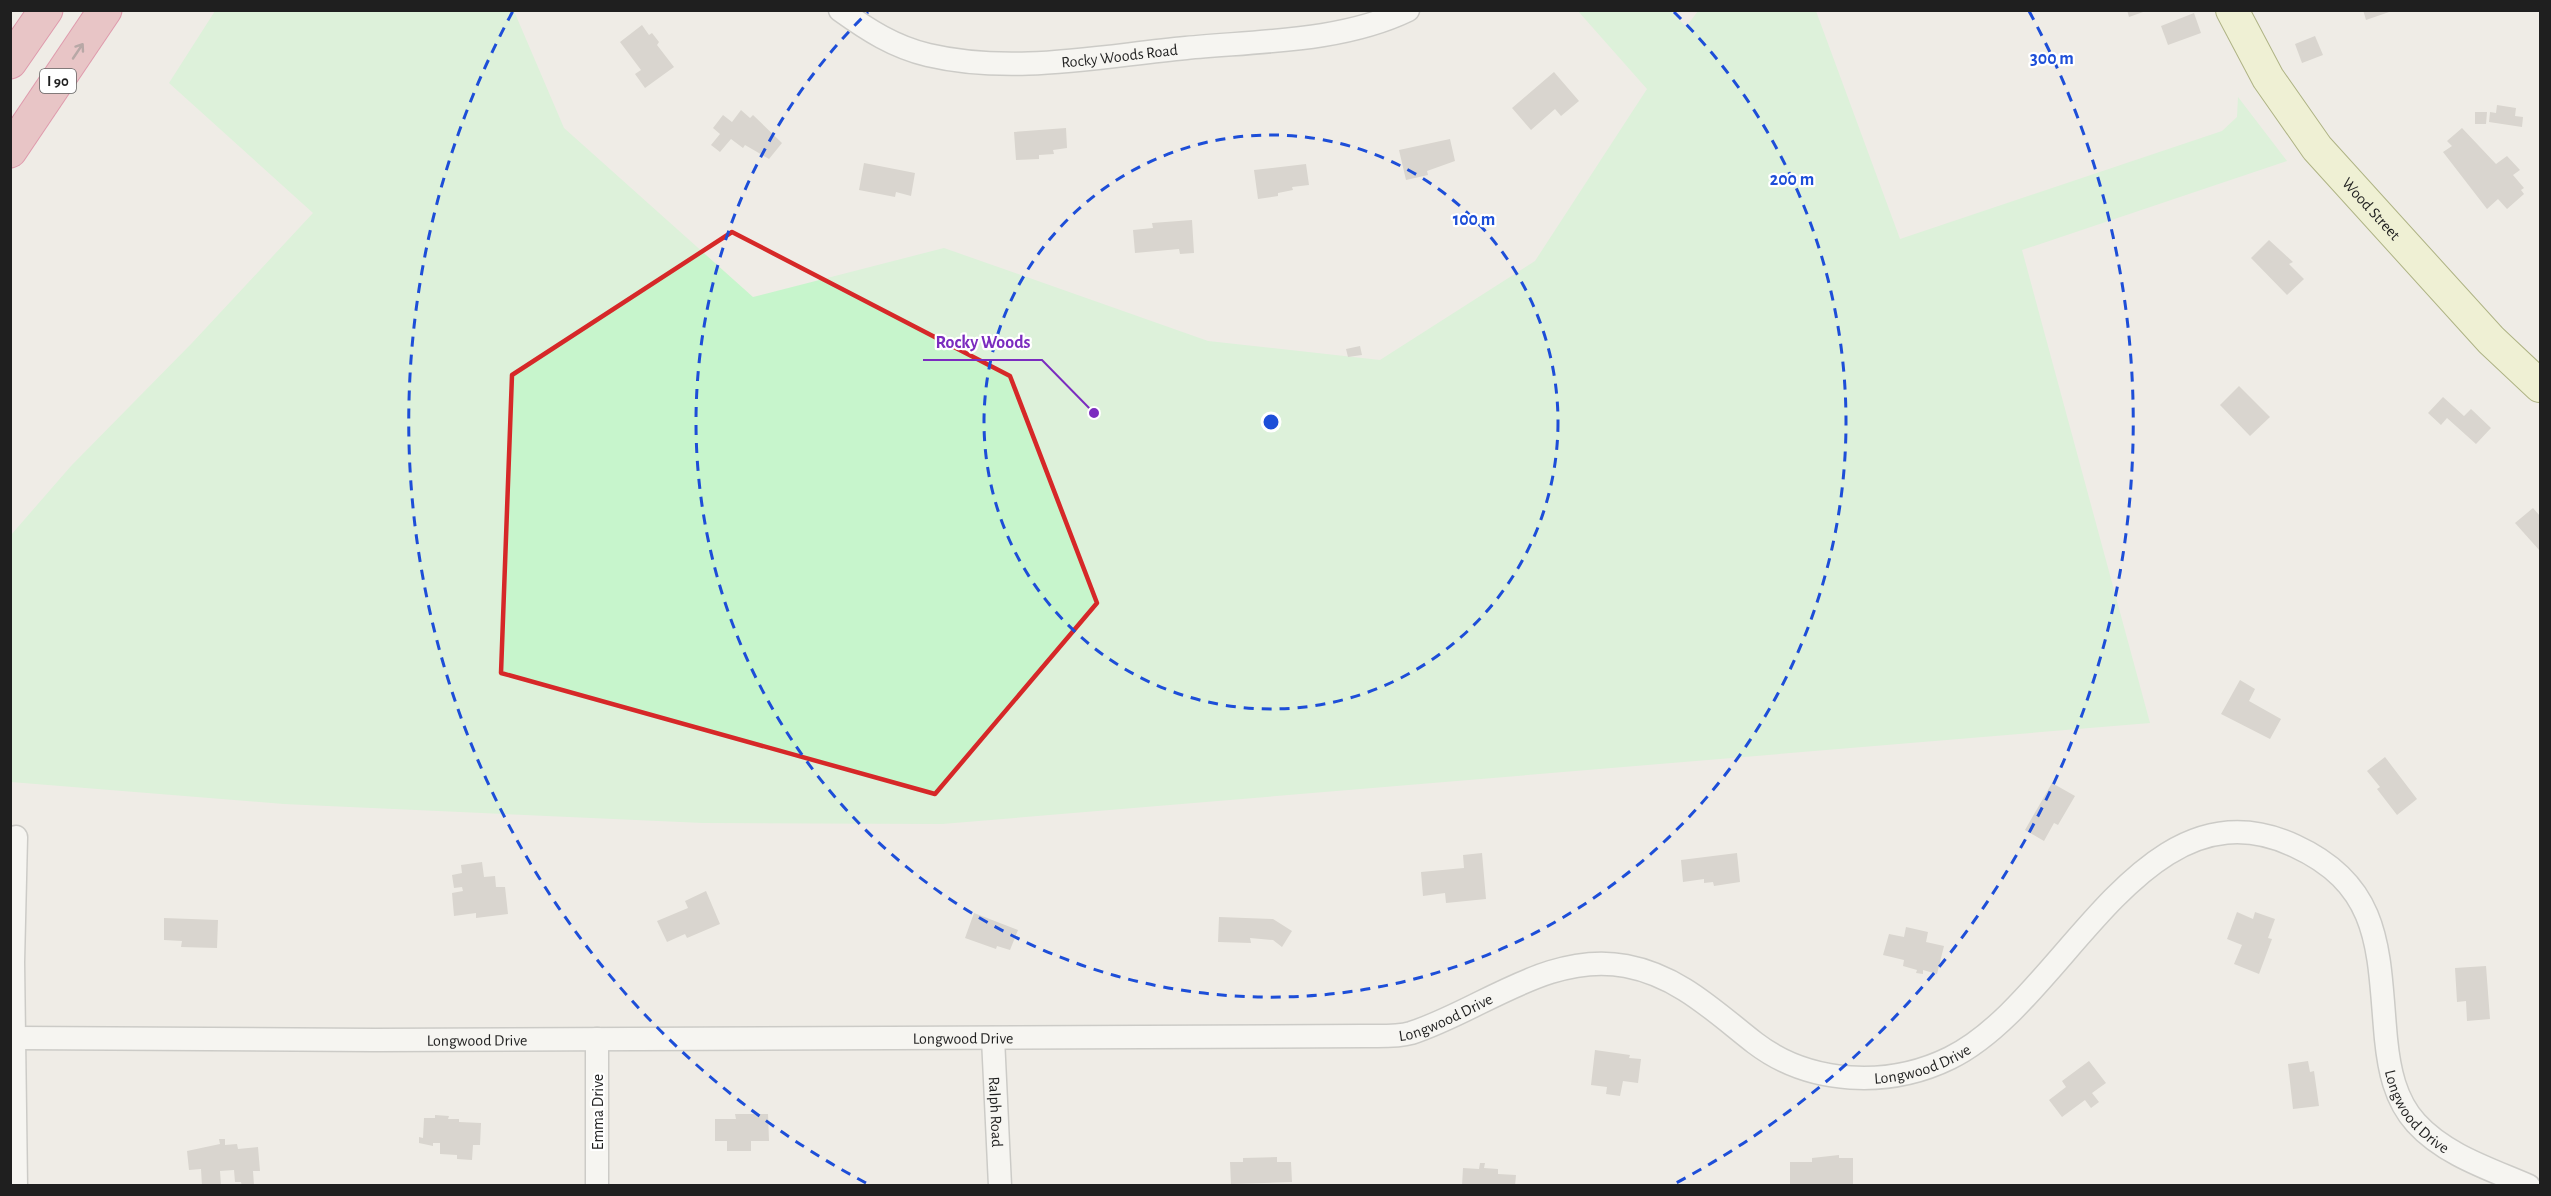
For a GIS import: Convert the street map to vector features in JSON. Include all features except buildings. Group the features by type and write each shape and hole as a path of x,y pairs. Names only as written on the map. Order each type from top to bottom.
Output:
{"highway":[{"path":"10,62 46,10"},
{"name":"I 90","path":"10,152 105,10"}],"main road":[{"name":"Wood Street","path":"2232,10 2268,78 2317,148 2491,340 2541,386"}],"street":[{"name":"Rocky Woods Road","path":"840,10 881,39 927,55 975,62 1027,65 1319,35 1384,22 1408,10"},
{"name":"Longwood Drive","path":"15,1038 993,1038 1408,1034 1537,978 1581,965 1610,964 1652,972 1665,978 1714,1008 1758,1045 1796,1066 1837,1077 1894,1075 1949,1059 1997,1027 2114,900 2167,852 2206,834 2234,831 2263,835 2290,843 2328,864 2348,884 2370,921 2378,948 2389,1063 2402,1103 2419,1126 2441,1145 2529,1185"},
{"path":"15,1185 13,962 16,837"},
{"name":"Ralph Road","path":"993,1038 1000,1185"},
{"name":"Emma Drive","path":"597,1039 597,1185"}],"highlighted area":[{"path":"732,232 1010,376 1097,603 935,794 501,673 512,375"}],"green space":[{"path":"215,11 514,11 564,128 753,297 944,248 1208,341 1380,360 1535,261 1647,89 1578,11 1671,11 1686,27 1698,11 1816,11 1900,239 2222,131 2237,117 2238,97 2287,161 2022,250 2150,723 942,824 703,823 284,804 11,782 11,535 71,466 192,343 313,213 169,83"}],"place":[{"name":"Rocky Woods","path":"1094,413"}]}
